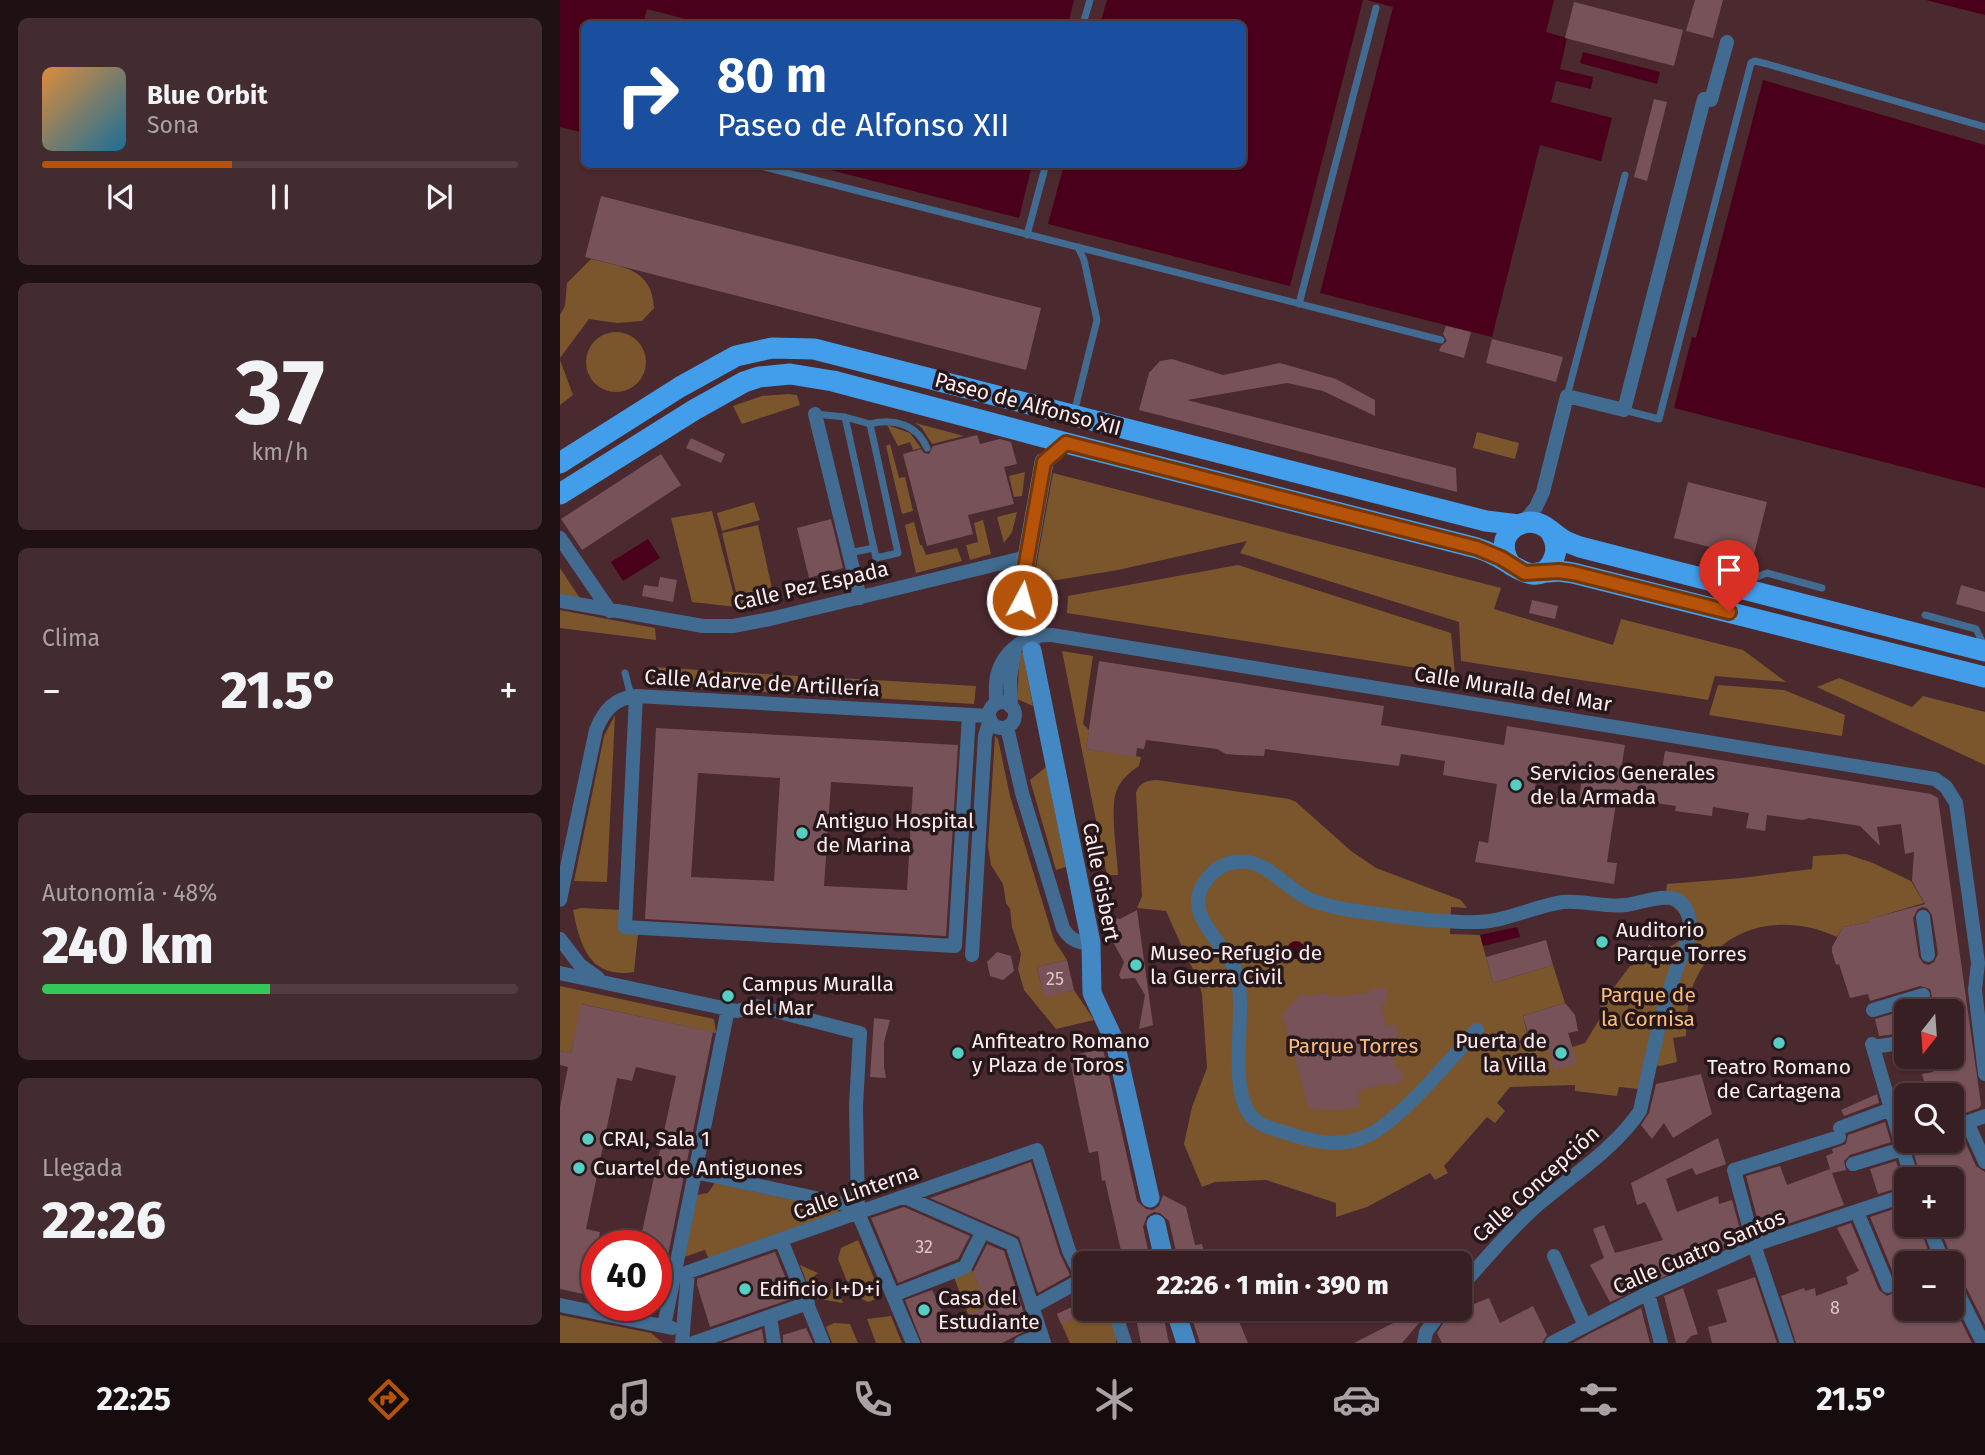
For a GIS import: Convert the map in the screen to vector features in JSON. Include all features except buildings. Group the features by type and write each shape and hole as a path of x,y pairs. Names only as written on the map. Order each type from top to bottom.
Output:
{"main road":[{"name":"Paseo de Alfonso XII","path":"560,463 715,366 736,356 772,348 814,349 1486,521 1521,524"},
{"name":"Paseo de Alfonso XII","path":"560,494 709,401 744,383 775,375 811,376 1477,548 1512,566"},
{"path":"1066,443 1073,416"},
{"path":"1985,650 1580,547 1566,542 1533,522 1521,524 1511,531 1504,544 1506,558 1512,566 1525,573 1573,573 1985,677"},
{"path":"1535,573 1544,570 1554,559 1556,544 1548,529"}],"street":[{"path":"1521,524 1536,507 1543,492 1567,396 1624,410 1704,99 1712,100 1727,41"},
{"path":"815,414 860,598"},
{"path":"1026,432 1044,462"},
{"path":"1022,600 1044,462 1066,443"},
{"path":"1543,492 1548,529"},
{"path":"560,538 610,611"},
{"name":"Calle Pez Espada","path":"560,601 703,626 733,626 1027,557"},
{"name":"Calle Muralla del Mar","path":"1024,649 1032,637 1052,635 1929,778 1946,787 1956,803 1980,989"},
{"path":"992,713 994,725 999,728 1007,727 1014,720 1010,678 1024,649"},
{"path":"972,955 985,736 992,713 998,674 1007,656 1024,649"},
{"name":"Calle Gisbert","path":"1024,649 1091,943 1092,993 1115,1042 1150,1198"},
{"path":"634,696 625,927 955,946 969,715"},
{"name":"Calle Adarve de Artillería","path":"560,900 596,730 611,705 620,699 634,696 969,715 992,713"},
{"path":"992,713 1004,703 1011,707"},
{"path":"1007,727 1022,793 1062,928 1077,942 1091,943"},
{"name":"Calle Concepción","path":"1472,1275 1532,1210 1613,1143 1640,1111 1664,1009 1690,933 1689,918 1684,906 1666,896 1624,906 1564,902 1485,922 1348,911 1308,898 1265,867 1254,862 1240,861 1227,863 1214,870 1200,889 1198,911 1228,955 1238,976 1241,1096 1253,1118 1264,1126 1319,1142 1342,1142 1364,1137 1398,1112 1477,1030"},
{"path":"1923,917 1928,955"},
{"path":"560,939 589,973 615,985"},
{"path":"560,973 737,1011 756,1006 860,1033 856,1106 858,1213 913,1343"},
{"path":"1980,989 1972,1029 1985,1074"},
{"path":"1872,1010 1923,995"},
{"path":"664,1326 728,1009"},
{"path":"1894,1043 1873,1045 1894,1117"},
{"path":"1787,1343 1734,1170 1840,1133 1891,1109"},
{"path":"1964,1123 1985,1116"},
{"path":"1967,1122 1985,1162"},
{"path":"1853,1164 1894,1149"},
{"name":"Calle Linterna","path":"683,1336 688,1272 1037,1150 1073,1258"},
{"path":"695,1172 848,1205 858,1213"},
{"path":"905,1197 1012,1244 1043,1339 1021,1343"},
{"name":"Calle Cuatro Santos","path":"1552,1343 1648,1293 1755,1245 1894,1199"},
{"path":"1857,1212 1888,1286"},
{"path":"1156,1224 1162,1251"},
{"path":"892,1295 965,1267 983,1231"},
{"path":"781,1240 824,1343"},
{"path":"1554,1256 1585,1326"},
{"path":"1032,1307 1073,1285"},
{"path":"1648,1293 1661,1343"},
{"path":"693,1343 807,1303"},
{"path":"560,1305 664,1326 683,1336"},
{"path":"1964,1305 1983,1343"},
{"path":"770,1317 774,1343"},
{"path":"1118,1321 1125,1343"},
{"path":"1179,1321 1186,1343"},
{"path":"1423,1342 1434,1321"}],"lane":[{"path":"1084,21 1090,0"},
{"path":"1299,304 1376,8"},
{"path":"1624,410 1659,419 1751,63 1755,61 1767,64 1985,127"},
{"path":"769,168 1441,340"},
{"path":"1027,234 1045,168"},
{"path":"1567,396 1625,175"},
{"path":"1073,416 1097,320 1084,260 1078,247"},
{"path":"815,414 845,417 870,424 885,420 902,424 914,429 928,448"},
{"path":"845,417 876,558 898,553 870,424"},
{"path":"849,553 874,548"},
{"path":"1734,586 1766,573 1822,588"},
{"path":"1925,615 1976,629 1985,650"},
{"path":"625,673 634,696"}],"green space":[{"path":"591,259 624,267 641,277 648,285 654,308 642,321 617,323 589,319 560,358 560,315 565,306 567,283"},
{"path":"610,332 622,332 641,345 646,362 644,374 633,387 622,392 610,392 591,379 586,368 586,356 599,337"},
{"path":"560,360 573,395 560,405"},
{"path":"797,395 800,405 742,424 733,406 762,396"},
{"path":"915,423 964,436 932,444 922,428"},
{"path":"887,425 910,433 921,448 913,450 910,442 898,446"},
{"path":"1477,432 1519,443 1515,459 1473,448"},
{"path":"890,444 899,478 905,477 913,511 902,514 886,446"},
{"path":"1025,472 1022,496 1014,497 1009,476"},
{"path":"1053,473 1501,588 1494,609 1613,645 1621,619 1743,650 1786,682 1715,676 1708,700 1461,661 1459,622 1240,553 1247,541 1118,570 1033,584"},
{"path":"754,502 760,520 722,531 717,513"},
{"path":"712,511 737,607 692,602 671,518"},
{"path":"1017,512 1012,532 1004,543 997,517"},
{"path":"983,520 991,554 970,560 966,545 978,542 974,523"},
{"path":"914,522 920,545 926,555 957,548 962,561 916,573 905,525"},
{"path":"758,525 775,602 740,609 722,533"},
{"path":"1238,565 1451,633 1455,674 1067,613 1068,596"},
{"path":"560,568 585,606 560,601"},
{"path":"560,610 655,628 656,640 560,628"},
{"path":"1062,651 1093,656 1083,724 1089,730 1086,749 1141,757 1139,766 1124,778 1115,796 1118,875 1107,875"},
{"path":"1020,653 1023,653 1033,706 1017,699"},
{"path":"653,667 798,676 797,694 652,686"},
{"path":"823,677 976,686 974,704 822,695"},
{"path":"1839,678 1912,707 1923,696 1985,712 1985,765 1817,687"},
{"path":"1718,685 1784,690 1845,715 1842,736 1709,715"},
{"path":"615,715 607,882 574,881 604,736"},
{"path":"995,736 998,739 1010,796 1054,940 1067,960 1037,967 1044,996 1074,990 1094,1020 1056,1029 1024,990 1018,969 1021,954 1012,927 1010,909 1006,903 1003,884 991,865 988,846"},
{"path":"1046,767 1066,867 1056,870 1030,780"},
{"name":"Parque Torres","path":"1157,780 1289,799 1296,802 1351,851 1376,868 1461,900 1467,908 1451,907 1450,934 1480,935 1493,983 1553,965 1565,1003 1523,1016 1527,1032 1517,1044 1568,1033 1572,1047 1585,1043 1605,1010 1600,1006 1630,966 1638,964 1649,945 1661,948 1678,942 1684,926 1682,917 1665,902 1667,884 1812,869 1813,856 1846,854 1911,881 1924,903 1870,919 1870,922 1843,927 1837,937 1796,925 1755,928 1737,936 1720,947 1705,963 1694,983 1689,1002 1686,1036 1673,1038 1677,1062 1660,1066 1645,1063 1639,1089 1619,1087 1617,1096 1575,1091 1575,1085 1510,1087 1497,1103 1505,1111 1495,1123 1487,1117 1444,1166 1448,1173 1435,1180 1430,1173 1367,1207 1336,1217 1336,1203 1266,1180 1215,1182 1202,1187 1184,1144 1192,1107 1207,1068 1202,994 1197,976 1166,911 1137,908 1142,896 1136,793 1144,783"},
{"path":"573,910 622,910 621,933 638,934 634,972 619,973 607,970 597,965 590,957 579,936"},
{"path":"560,986 714,1019 716,1033 582,1004 571,1053 560,1051"},
{"path":"715,1183 838,1210 842,1219 711,1264 705,1250 684,1257 697,1195 708,1193"},
{"path":"858,1240 882,1297 868,1302 852,1294 838,1259 841,1248"},
{"path":"800,1265 818,1273 813,1277 821,1288 837,1289 843,1303 813,1298"},
{"path":"965,1267 973,1271 989,1312 971,1322 952,1272"},
{"path":"1073,1307 1073,1321 1111,1321 1117,1337 1116,1343 1070,1343 1057,1314"},
{"path":"560,1315 651,1333 663,1343 560,1343"},
{"path":"891,1316 902,1343 876,1343 867,1319"},
{"path":"834,1323 850,1324 858,1343 832,1343 826,1327"}],"shaded area":[{"path":"560,0 1074,0 1069,21 693,21 647,9 644,21 581,21 581,132 560,127"},
{"path":"1107,0 1363,0 1290,286 1048,224 1063,168 1246,168 1246,21 1101,21"},
{"path":"1367,0 1554,0 1546,32 1567,38 1560,69 1593,77 1591,89 1556,81 1551,102 1612,118 1601,161 1540,145 1492,337 1320,293 1393,7"},
{"path":"1926,0 1985,0 1985,15"},
{"path":"1583,52 1660,72 1657,84 1580,63"},
{"path":"1763,80 1985,145 1985,488 1674,408 1692,337 1696,338"},
{"path":"823,168 1031,168 1019,218"},
{"path":"648,539 660,558 623,581 611,562"},
{"path":"1517,927 1520,937 1483,946 1480,935"},
{"path":"1296,941 1302,944 1305,950 1302,956 1296,959 1290,956 1287,950 1290,944"}],"tunnel":[{"path":"1022,600 1032,651"}],"place":[{"name":"Servicios Generales de la Armada","path":"1516,785"},
{"name":"Antiguo Hospital de Marina","path":"802,833"},
{"name":"Auditorio Parque Torres","path":"1602,942"},
{"name":"Museo-Refugio de la Guerra Civil","path":"1136,965"},
{"name":"Campus Muralla del Mar","path":"728,996"},
{"name":"Teatro Romano de Cartagena","path":"1779,1043"},
{"name":"Anfiteatro Romano y Plaza de Toros","path":"958,1053"},
{"name":"Puerta de la Villa","path":"1561,1053"},
{"name":"CRAI, Sala 1","path":"588,1139"},
{"name":"Cuartel de Antiguones","path":"579,1168"},
{"name":"Edificio I+D+i","path":"745,1289"},
{"name":"Casa del Estudiante","path":"924,1310"}],"route":[{"path":"1022,600 1022,586 1044,462 1066,443 1477,548 1501,558 1525,573 1573,573 1729,612"}],"park label":[{"name":"Parque de la Cornisa","path":"1648,1007"}]}
